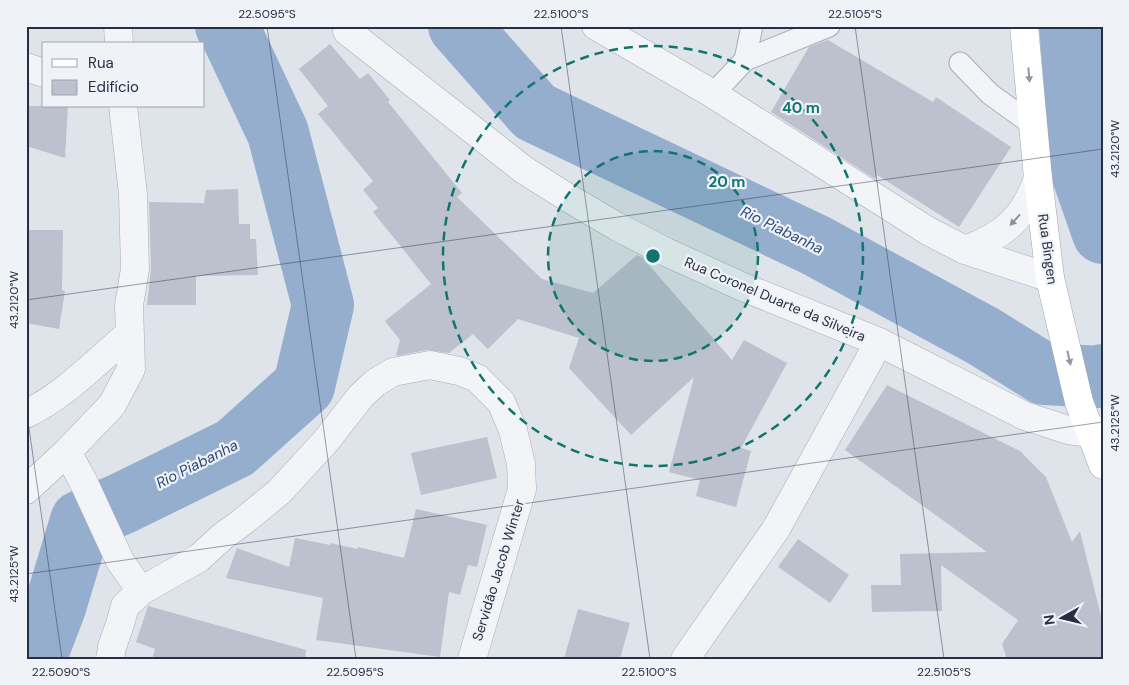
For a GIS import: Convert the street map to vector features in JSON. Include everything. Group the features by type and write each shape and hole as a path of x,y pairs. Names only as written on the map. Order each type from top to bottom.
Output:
{"main road":[{"name":"Rua Bingen","path":"1024,26 1038,178 1050,278 1079,402 1097,431 1103,465"}],"street":[{"path":"118,26 119,42"},
{"path":"596,26 713,94 928,231 965,250 1050,278"},
{"name":"Rua Coronel Duarte da Silveira","path":"347,31 524,170 578,204 666,252 743,287 879,342 1025,416 1068,430 1097,431"},
{"path":"26,68 42,73"},
{"path":"26,490 67,452 112,405 132,369 129,305 135,269 133,194 123,108"},
{"path":"965,250 981,244 1010,226 1032,196 1038,178"},
{"path":"26,414 42,406 66,389 129,334"},
{"path":"685,659 776,530 879,342"},
{"name":"Servidão Jacob Winter","path":"110,659 125,606 141,592 199,558 223,536 279,492 325,442 361,396 375,383 393,372 430,365 459,371 477,378 501,402 513,430 520,464 522,489 472,659"},
{"path":"67,452 83,481 120,561 141,592"}],"lane":[{"path":"745,60 752,26"},
{"path":"713,94 745,60 830,26"},
{"path":"960,63 990,94 1033,125"}],"building":[{"path":"828,40 933,102 936,97 1011,147 959,227 877,175 875,179 771,112 809,47"},
{"path":"330,44 360,79 368,73 390,100 388,102 462,193 457,197 542,279 593,293 637,255 642,257 732,360 744,340 787,363 741,448 751,451 736,507 696,496 700,480 669,472 694,377 631,435 569,368 579,338 518,319 488,349 473,334 449,353 427,350 396,356 400,340 385,321 431,284 373,212 378,208 363,190 373,181 318,114 328,106 299,69"},
{"path":"26,106 68,108 65,158 26,146"},
{"path":"238,189 239,224 250,224 250,239 256,239 258,275 196,276 196,305 147,305 151,269 149,202 204,203 206,190"},
{"path":"26,230 63,230 62,290 65,291 59,329 26,323"},
{"path":"887,385 1020,451 1046,477 1072,542 1080,531 1103,624 1103,659 1007,659 1002,644 1018,620 941,565 942,611 872,612 871,585 901,585 900,554 987,552 845,450"},
{"path":"487,437 497,478 421,495 411,453"},
{"path":"416,509 487,525 477,567 468,565 460,595 449,592 440,657 316,640 323,598 226,578 237,548 289,567 295,538 358,549 358,547 404,558"},
{"path":"798,539 849,575 830,603 778,567"},
{"path":"148,606 306,650 305,659 152,659 155,649 136,642"},
{"path":"578,609 630,623 620,659 564,659"}],"waterway":[{"name":"Rio Piabanha","path":"35,659 55,607 81,521 121,504 235,448 304,386 323,305 278,133 226,26"},
{"name":"Rio Piabanha","path":"459,26 535,112 815,245 983,336 1044,374 1101,377 1103,375"},
{"name":"Rio Piabanha","path":"1070,26 1082,173 1103,233"}]}
